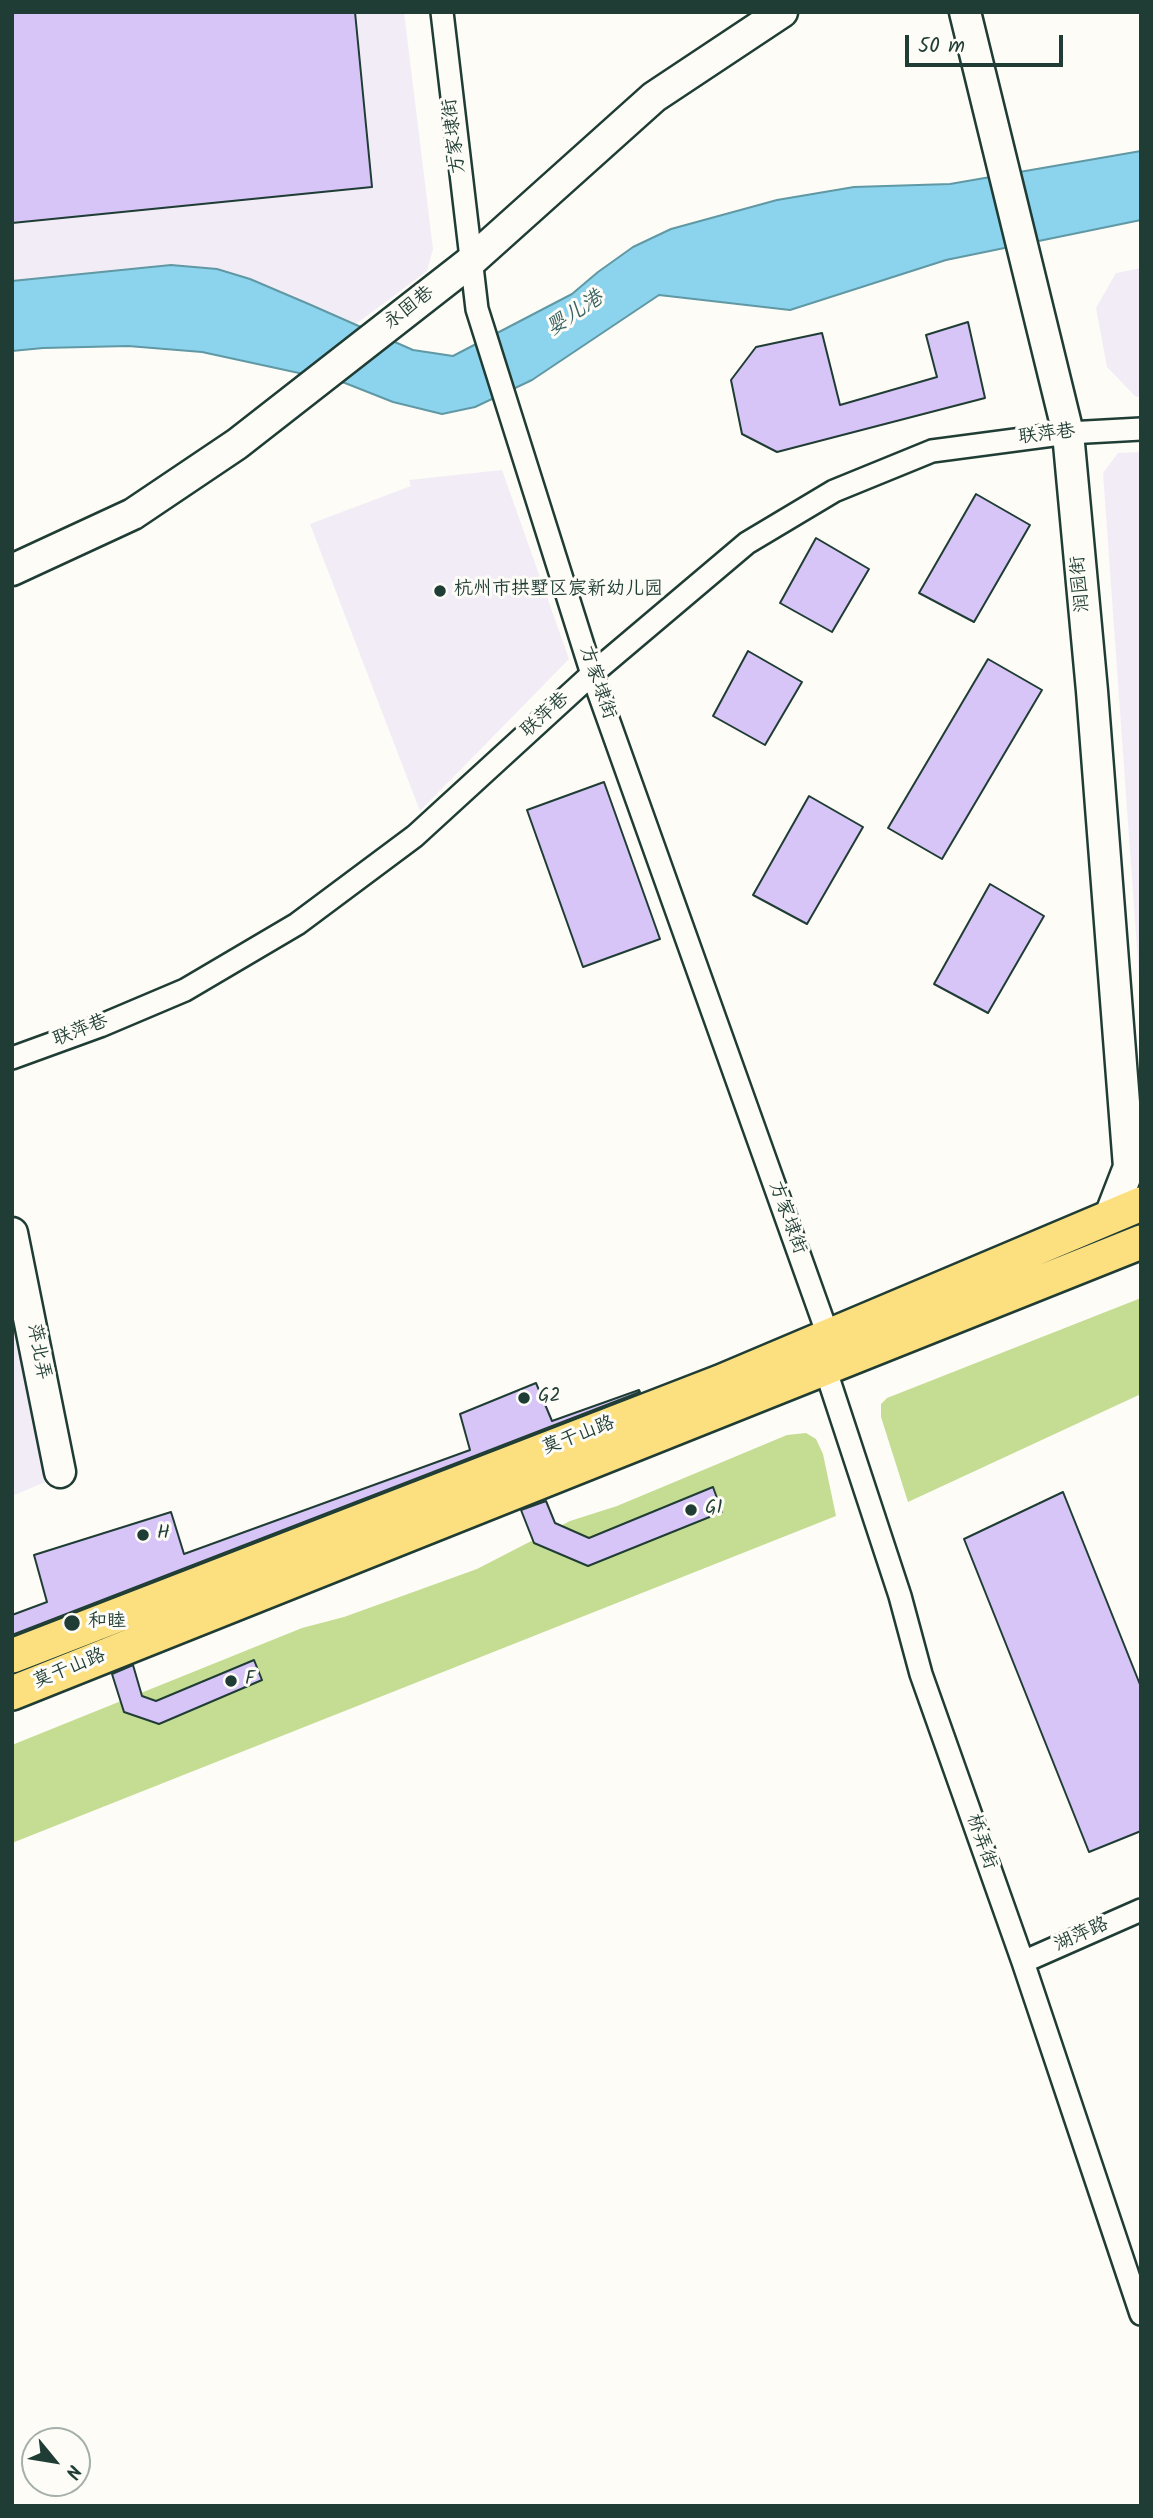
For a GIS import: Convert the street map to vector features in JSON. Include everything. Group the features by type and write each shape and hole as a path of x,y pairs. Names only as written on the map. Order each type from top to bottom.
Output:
{"main road":[{"name":"莫干山路","path":"12,1656 708,1387 1141,1204"},
{"name":"莫干山路","path":"12,1693 1141,1242"}],"street":[{"name":"方家埭街","path":"442,12 477,310 592,674 828,1335"},
{"name":"永固巷","path":"12,570 133,514 237,444 470,262 654,97 782,12"},
{"name":"润园街","path":"965,12 1068,433 1135,1170 1110,1216"},
{"name":"联萍巷","path":"12,1058 100,1026 185,990 297,924 415,836 592,674 747,543 834,491 932,451 1068,433 1141,429"},
{"name":"萍北弄","path":"12,1233 60,1472"},
{"name":"桥弄街","path":"825,1368 900,1596 921,1674 1023,1962 1141,2314"},
{"name":"湖萍路","path":"1023,1962 1141,1910"}],"shaded area":[{"path":"12,12 404,12 433,249 427,271 337,338 12,298"},
{"path":"1141,268 1141,396 1136,397 1107,367 1096,308 1116,273"},
{"path":"1141,452 1141,1005 1103,473 1118,453"},
{"name":"杭州市拱墅区宸新幼儿园","path":"502,470 569,659 420,811 310,524 411,486 409,480"},
{"path":"12,1319 48,1481 12,1496"}],"green space":[{"path":"1141,1298 1141,1394 908,1502 881,1417 881,1404 887,1398"},
{"path":"806,1433 816,1439 823,1454 836,1516 12,1843 12,1745 302,1628 344,1617 477,1569 570,1521 617,1506 787,1435"}],"water":[{"name":"婴儿港","path":"1141,151 1141,220 946,260 790,310 659,295 532,380 475,407 442,414 393,402 345,383 202,352 128,346 12,351 12,281 171,265 217,269 250,279 413,350 453,356 572,294 633,247 671,229 777,200 854,187 950,184"}],"building":[{"path":"12,12 355,12 372,187 12,223"},
{"path":"968,322 985,398 777,452 742,434 731,380 756,347 822,333 840,405 937,377 926,335"},
{"path":"976,494 1030,525 974,622 919,593"},
{"path":"816,538 869,569 832,632 780,603"},
{"path":"748,651 802,682 765,745 713,716"},
{"path":"988,659 1042,690 942,859 888,828"},
{"path":"604,782 660,939 583,967 527,810"},
{"path":"809,796 863,827 807,924 753,895"},
{"path":"990,884 1044,916 988,1013 934,984"},
{"path":"536,1383 552,1421 639,1390 640,1392 12,1635 12,1615 47,1602 34,1555 171,1512 184,1554 470,1450 460,1414"},
{"path":"713,1487 722,1512 588,1566 534,1543 521,1510 546,1501 555,1523 589,1538"},
{"path":"1063,1492 1141,1687 1141,1831 1089,1852 964,1539"},
{"path":"254,1660 262,1680 159,1724 124,1712 112,1674 133,1665 142,1696 156,1701"}],"place":[{"name":"杭州市拱墅区宸新幼儿园","path":"440,591"},
{"name":"G2","path":"524,1398"},
{"name":"G1","path":"691,1510"},
{"name":"H","path":"143,1535"},
{"name":"和睦","path":"72,1623"},
{"name":"F","path":"231,1681"}]}
